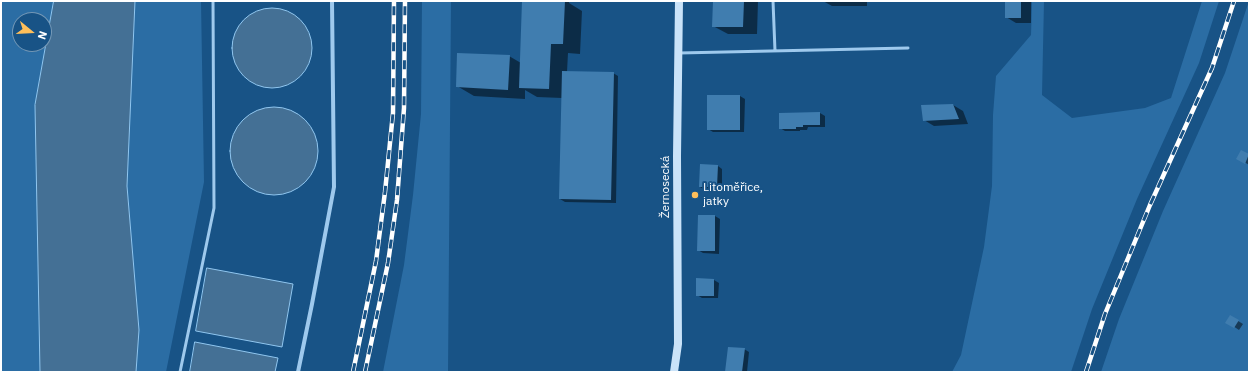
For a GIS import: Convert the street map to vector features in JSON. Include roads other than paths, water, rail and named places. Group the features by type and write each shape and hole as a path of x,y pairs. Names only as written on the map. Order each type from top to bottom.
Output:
{"main road":[{"name":"Žernosecká","path":"674,372 678,344 679,1"}],"street":[{"path":"298,372 314,297 334,187 332,1"}],"lane":[{"path":"180,372 214,208 213,1"},
{"path":"773,1 775,51"},
{"path":"679,53 908,48"}],"railway":[{"path":"353,372 376,261 385,192 393,113 394,1"},
{"path":"365,372 388,263 397,200 404,108 405,1"},
{"path":"1086,372 1105,314 1150,205 1212,68 1234,1"}],"place":[{"name":"Litoměřice, jatky","path":"695,195"}]}
